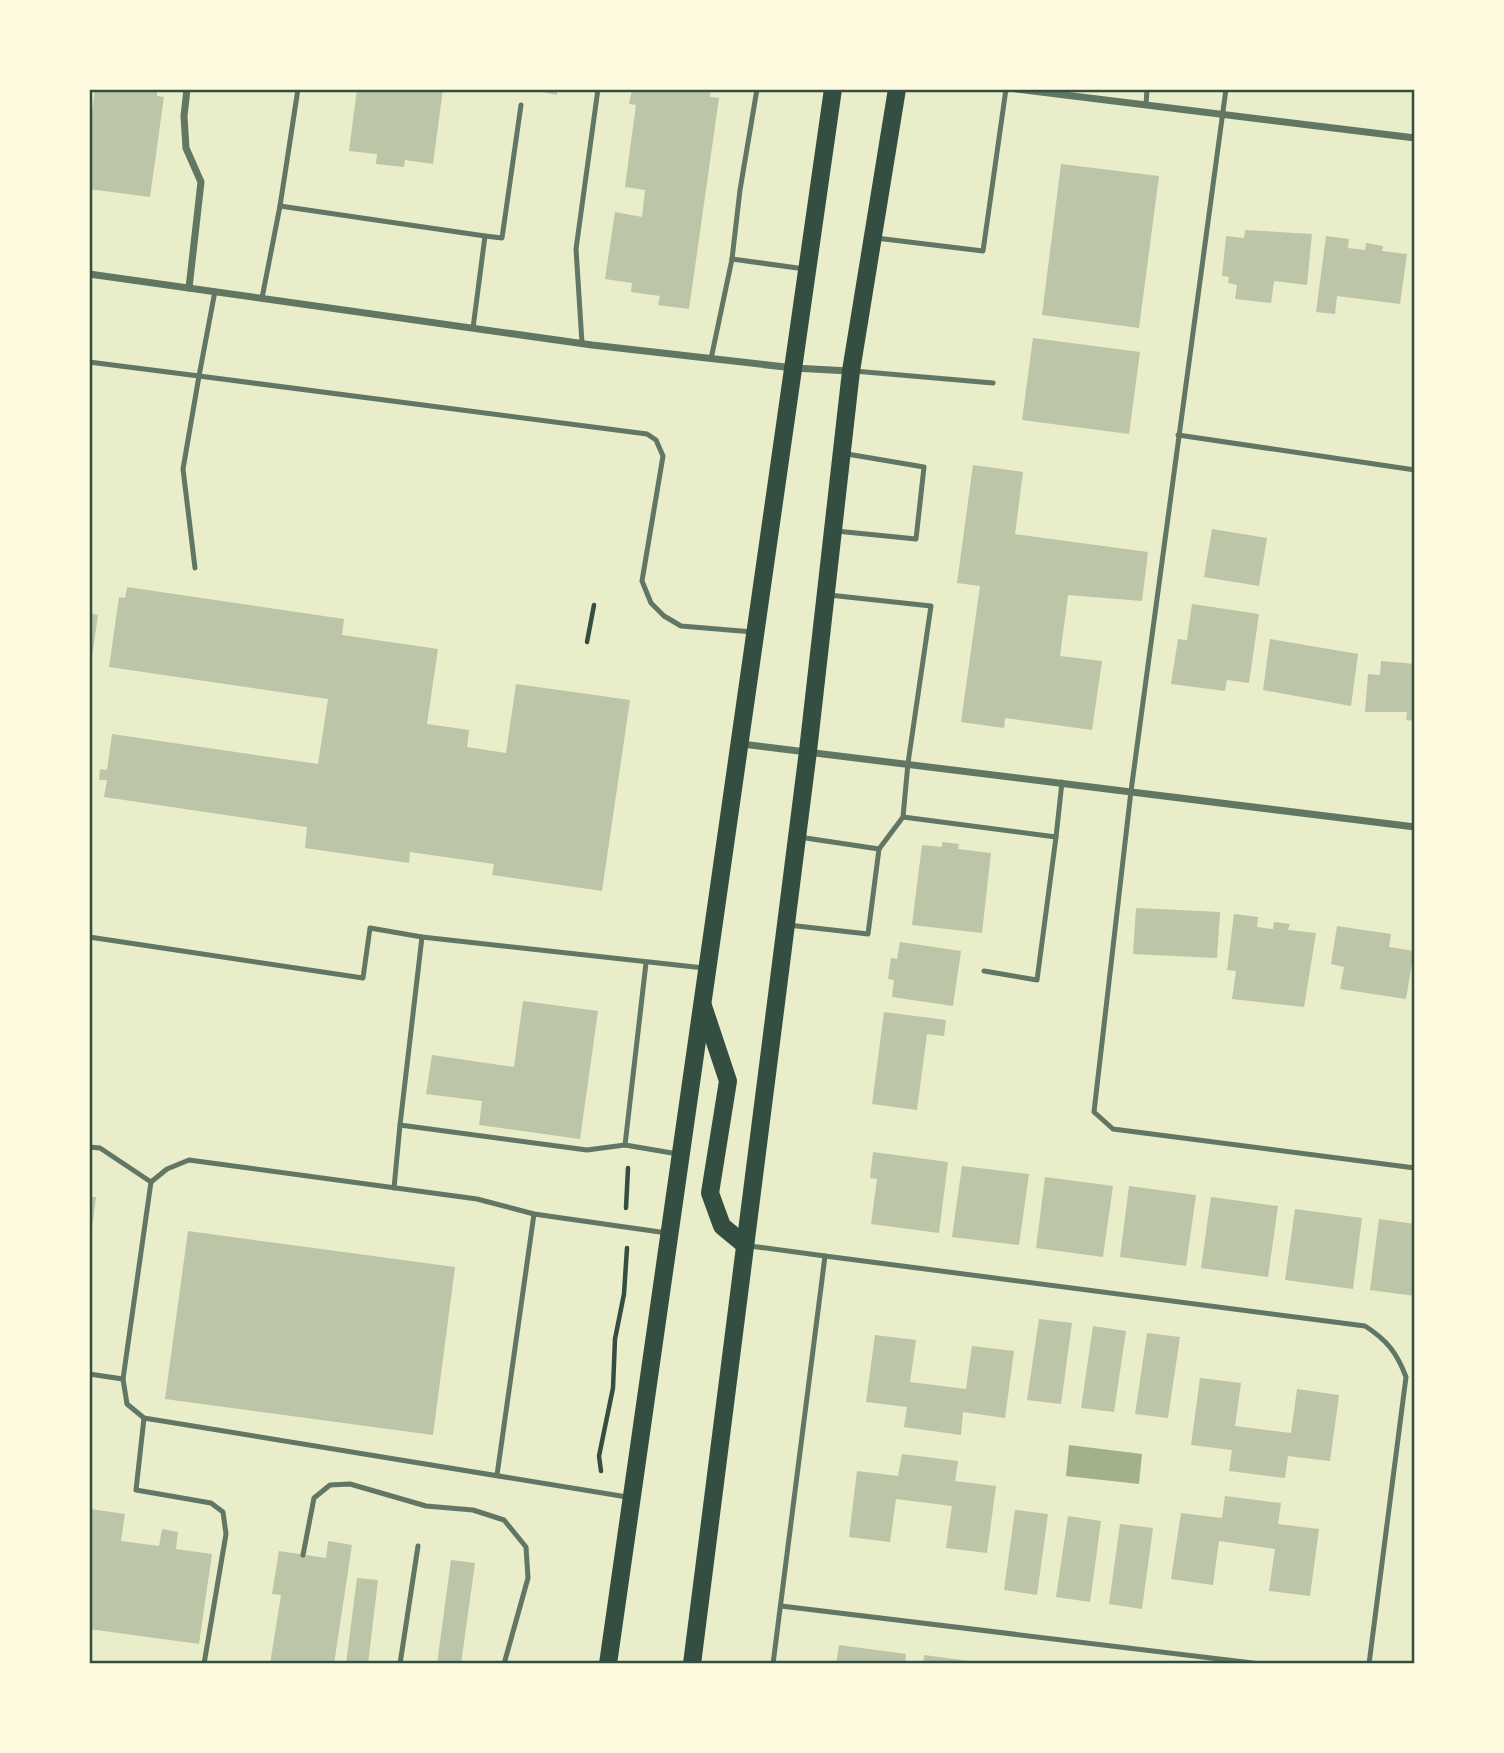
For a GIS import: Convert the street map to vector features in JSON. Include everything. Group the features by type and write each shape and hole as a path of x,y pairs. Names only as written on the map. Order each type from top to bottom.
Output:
{"main road":[{"path":"608,1664 833,89"},
{"path":"692,1664 808,751 851,371 897,89"},
{"path":"702,1003 728,1081 710,1193 722,1226 745,1245"}],"street":[{"path":"187,89 184,116 186,148 201,182 188,288"},
{"path":"1016,89 1415,138"},
{"path":"89,274 582,343 794,369 851,371"},
{"path":"741,744 1415,827"}],"lane":[{"path":"262,298 280,206 298,89"},
{"path":"582,343 576,249 598,89"},
{"path":"711,359 732,260 740,190 757,89"},
{"path":"873,237 983,251 1006,89"},
{"path":"1146,105 1147,89"},
{"path":"1226,89 1130,791 1094,1112 1113,1129 1415,1168"},
{"path":"280,206 502,238 521,105"},
{"path":"473,328 485,236"},
{"path":"732,260 808,269"},
{"path":"195,568 183,469 215,291"},
{"path":"89,362 647,434 656,440 663,456 642,581 651,603 664,616 681,626 757,632"},
{"path":"851,371 993,383"},
{"path":"1178,435 1415,470"},
{"path":"833,531 916,539 924,467 842,453"},
{"path":"786,925 868,934 879,849 903,817 931,606 826,595"},
{"path":"984,971 1037,980 1062,782"},
{"path":"903,817 1056,837"},
{"path":"797,837 879,849"},
{"path":"89,937 363,978 370,928 422,937 708,968"},
{"path":"394,1188 422,937"},
{"path":"625,1145 646,963"},
{"path":"400,1125 587,1150 625,1145 680,1155"},
{"path":"89,1147 100,1148 151,1182"},
{"path":"631,1498 144,1418 127,1404 123,1379 151,1182 167,1169 189,1160 477,1199 534,1214 668,1233"},
{"path":"497,1475 534,1214"},
{"path":"745,1245 1365,1326 1384,1338 1398,1356 1406,1377 1369,1664"},
{"path":"773,1664 825,1256"},
{"path":"89,1374 123,1379"},
{"path":"144,1418 136,1490 211,1503 223,1512 226,1534 204,1664"},
{"path":"303,1555 314,1499 330,1485 350,1483 426,1506 473,1510 504,1520 526,1547 528,1578 504,1664"},
{"path":"400,1664 418,1546"},
{"path":"781,1606 1261,1664"}],"path":[{"path":"587,642 594,605"},
{"path":"603,1493 599,1456 613,1388 615,1339 624,1294 627,1227 625,1195 629,1164 625,1145"}],"shaded area":[{"path":"1069,1445 1142,1454 1139,1484 1066,1476"}],"building":[{"path":"95,89 157,89 157,96 164,97 150,197 89,189 89,120"},
{"path":"357,89 443,89 433,164 405,160 404,167 376,164 377,154 349,151"},
{"path":"528,89 557,89 557,95"},
{"path":"632,89 711,89 710,97 719,98 689,309 658,305 660,296 631,292 632,283 605,279 615,212 642,217 645,190 625,187 636,105 629,104"},
{"path":"1061,164 1159,176 1139,328 1042,315"},
{"path":"1245,230 1312,234 1307,285 1274,281 1271,303 1235,299 1237,285 1228,283 1229,277 1222,276 1226,236 1244,238"},
{"path":"1326,236 1349,239 1348,248 1365,250 1366,243 1383,246 1382,251 1407,254 1400,304 1337,296 1335,314 1316,312"},
{"path":"1033,338 1140,352 1129,434 1022,420"},
{"path":"973,465 1023,472 1015,534 1148,552 1142,601 1068,595 1060,656 1102,661 1092,730 1005,718 1004,728 961,722 980,586 957,583"},
{"path":"1212,529 1267,538 1259,586 1204,577"},
{"path":"127,587 344,619 342,635 438,649 427,724 469,730 467,747 506,753 516,684 630,700 602,891 492,875 494,864 410,852 409,863 305,848 307,827 104,797 107,780 99,780 100,769 107,770 112,734 318,764 328,699 109,667 119,597 125,598"},
{"path":"1192,604 1259,614 1249,683 1227,680 1225,691 1171,684 1178,639 1187,640"},
{"path":"89,613 98,615 91,664 89,664"},
{"path":"1270,639 1358,654 1351,706 1263,690"},
{"path":"1381,661 1415,664 1415,721 1406,720 1407,712 1365,712 1368,674 1380,675"},
{"path":"942,842 959,844 958,849 991,853 982,933 912,925 922,845 942,847"},
{"path":"1136,908 1220,912 1217,958 1133,954"},
{"path":"1234,914 1258,917 1257,927 1273,929 1274,922 1290,924 1288,930 1316,933 1304,1007 1232,999 1236,971 1227,970"},
{"path":"1337,926 1391,934 1389,947 1414,951 1406,999 1340,989 1344,967 1331,964"},
{"path":"900,942 961,951 953,1006 892,997 894,980 888,979 891,958 897,959"},
{"path":"523,1001 598,1011 580,1139 479,1125 482,1101 426,1094 432,1055 514,1067"},
{"path":"884,1012 946,1020 944,1036 927,1034 917,1110 872,1104"},
{"path":"873,1152 948,1162 939,1233 871,1224 877,1179 870,1178"},
{"path":"962,1166 1029,1174 1019,1245 952,1237"},
{"path":"1045,1177 1113,1186 1103,1257 1036,1248"},
{"path":"1129,1186 1196,1195 1186,1266 1120,1257"},
{"path":"89,1197 96,1197 91,1236 89,1236"},
{"path":"1211,1197 1278,1206 1268,1277 1201,1268"},
{"path":"1295,1209 1362,1218 1353,1289 1285,1280"},
{"path":"1379,1219 1415,1224 1415,1296 1370,1290"},
{"path":"188,1231 455,1267 433,1435 165,1399"},
{"path":"1039,1319 1072,1323 1061,1404 1027,1400"},
{"path":"1093,1326 1126,1331 1114,1412 1081,1408"},
{"path":"1147,1333 1180,1337 1168,1418 1135,1414"},
{"path":"875,1335 916,1340 910,1382 966,1389 972,1346 1014,1351 1005,1418 963,1412 961,1435 904,1427 907,1407 866,1402"},
{"path":"1200,1378 1241,1383 1235,1426 1291,1433 1297,1389 1339,1395 1330,1461 1288,1456 1285,1478 1229,1471 1232,1450 1191,1445"},
{"path":"902,1454 958,1461 955,1481 996,1486 987,1553 946,1548 952,1506 896,1499 890,1542 849,1537 857,1471 898,1476"},
{"path":"1225,1496 1281,1503 1278,1524 1319,1529 1310,1596 1269,1591 1275,1549 1219,1541 1213,1585 1171,1579 1181,1513 1222,1518"},
{"path":"90,1509 125,1514 121,1541 159,1546 162,1529 178,1532 176,1549 212,1554 199,1644 89,1629"},
{"path":"1015,1510 1048,1514 1037,1595 1004,1590"},
{"path":"1068,1516 1101,1521 1090,1602 1056,1597"},
{"path":"1120,1524 1153,1528 1142,1609 1109,1604"},
{"path":"328,1541 352,1545 334,1664 270,1664 281,1595 272,1594 279,1551 326,1558"},
{"path":"451,1560 475,1563 461,1664 437,1664"},
{"path":"357,1578 378,1580 368,1664 346,1664"},
{"path":"839,1645 906,1654 905,1664 836,1664"},
{"path":"924,1655 977,1662 977,1664 923,1664"}]}
